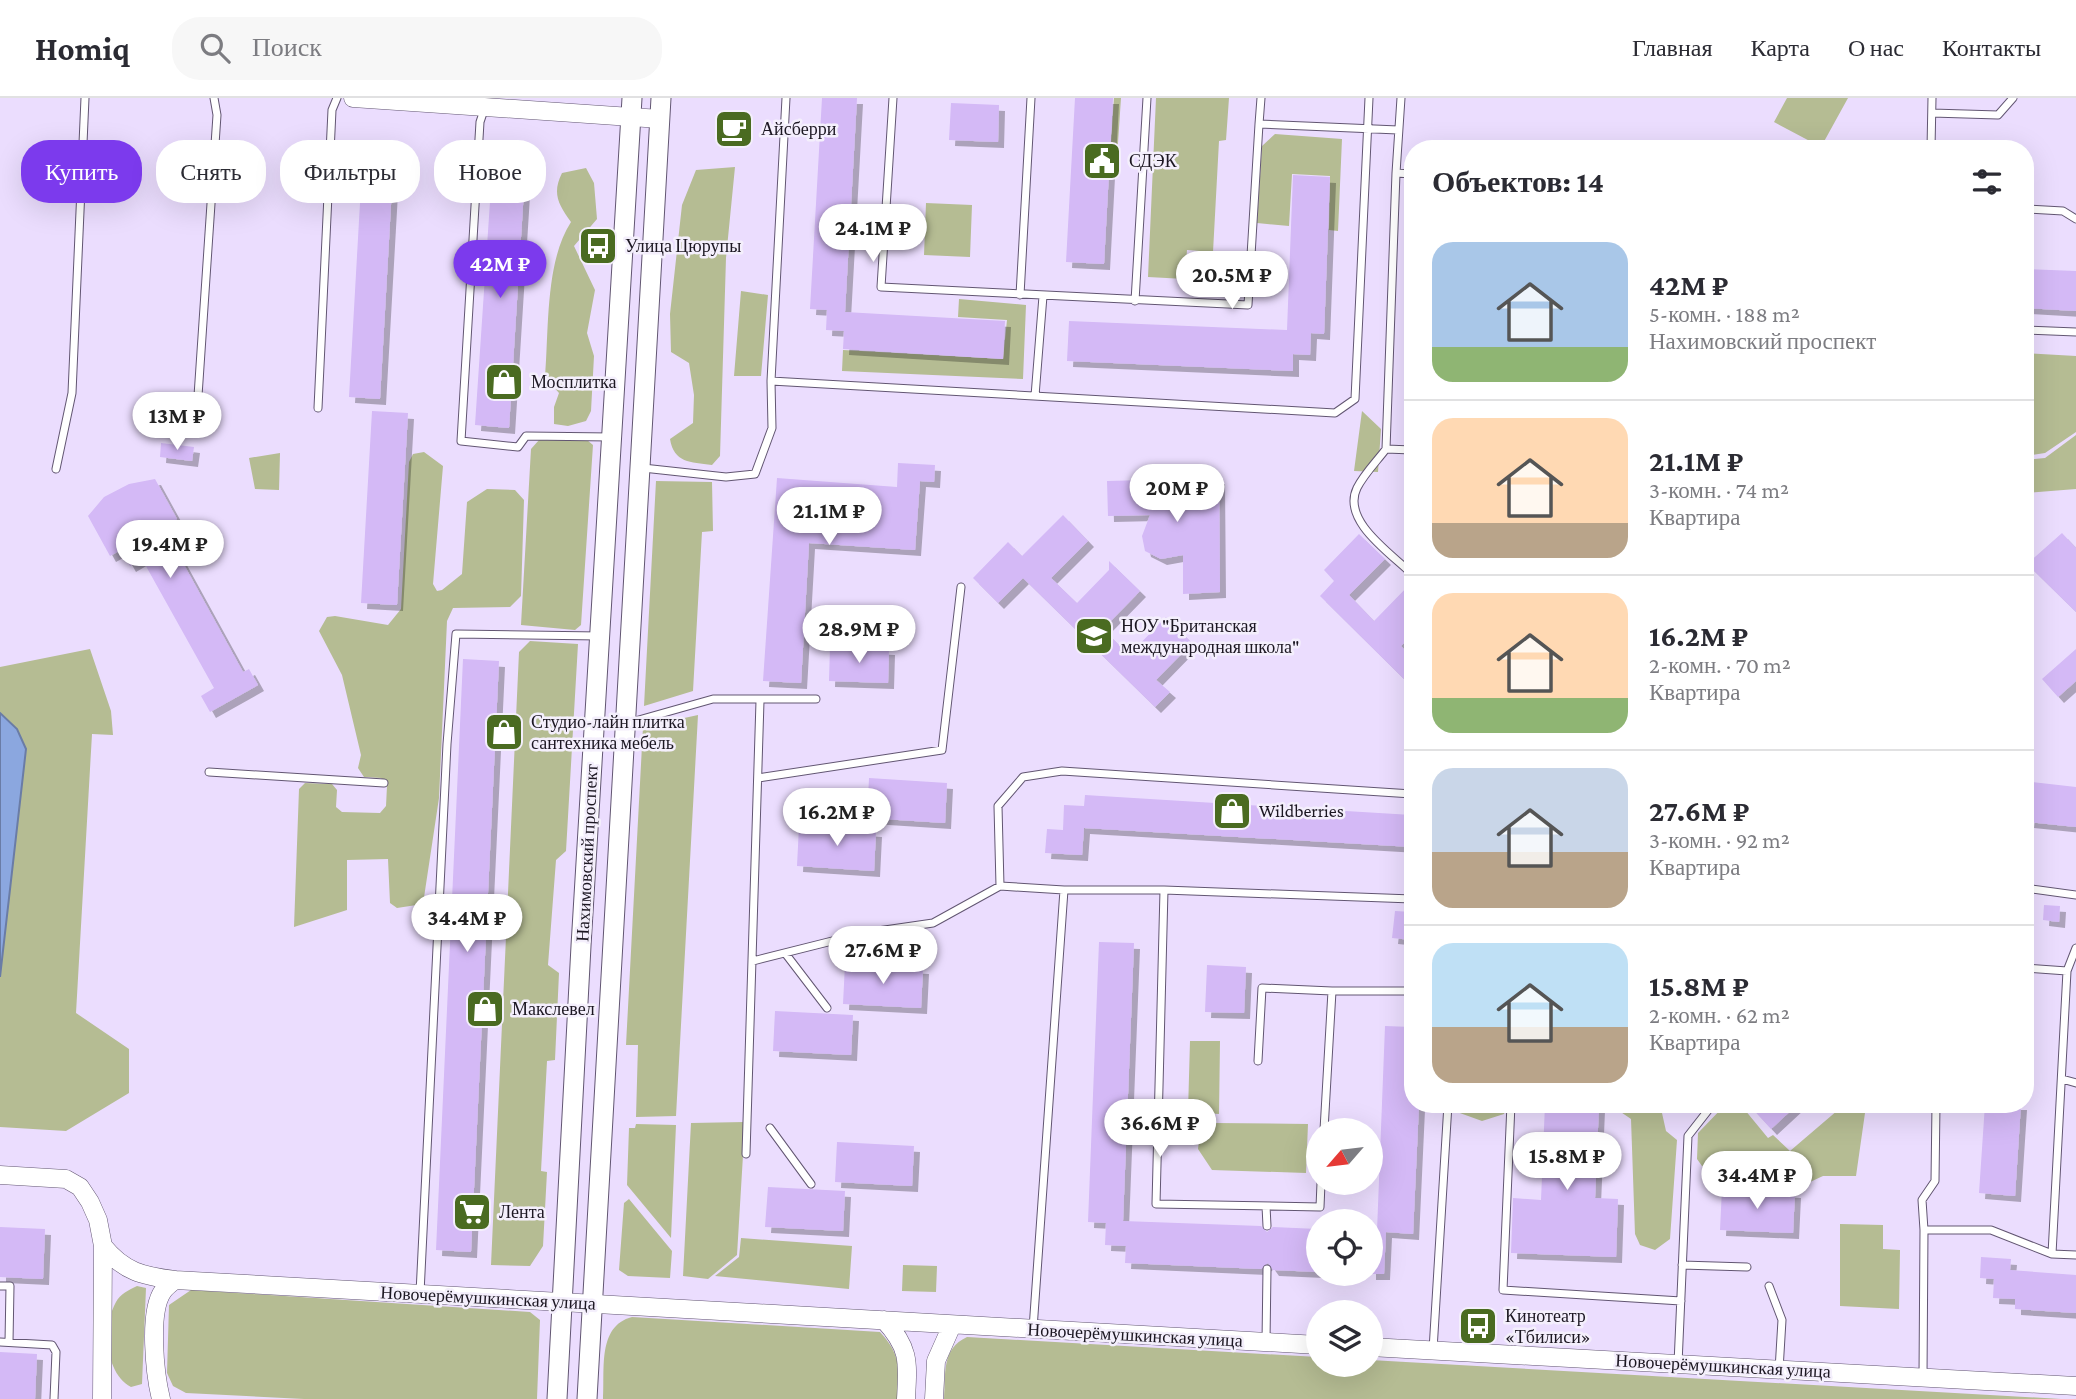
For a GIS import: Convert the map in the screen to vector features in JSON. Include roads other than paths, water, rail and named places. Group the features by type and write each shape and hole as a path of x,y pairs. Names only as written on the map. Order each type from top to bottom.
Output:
{"main road":[{"name":"Нахимовский проспект","path":"587,1399 661,98"},
{"name":"Нахимовский проспект","path":"557,1399 631,107"}],"street":[{"path":"354,98 485,107 631,107 660,119"},
{"path":"0,1175 66,1179 80,1188 98,1220 103,1246 102,1399"},
{"name":"Новочерёмушкинская улица","path":"103,1246 124,1268 135,1273 175,1279 1306,1344"},
{"path":"161,1399 155,1374 157,1306 163,1291 175,1279"},
{"path":"884,1320 899,1338 909,1360 906,1399"},
{"path":"934,1399 936,1361 952,1325"},
{"name":"Новочерёмушкинская улица","path":"1383,1349 2076,1385"}],"lane":[{"path":"56,469 72,393 85,98"},
{"path":"198,396 217,116 214,98"},
{"path":"318,408 332,110 337,98"},
{"path":"639,468 726,477 755,474 772,428 771,382 786,98"},
{"path":"893,98 881,287 1248,305 1261,98"},
{"path":"1020,295 1031,98"},
{"path":"1135,301 1147,98"},
{"path":"771,382 1335,413 1354,399 1369,98"},
{"path":"1401,98 1386,449 1356,490 1355,511 1360,523 1404,566"},
{"path":"1931,140 1932,98"},
{"path":"1931,113 1998,115 2013,98"},
{"path":"485,107 479,133 461,440 518,447 526,436 612,438"},
{"path":"1259,124 1398,130"},
{"path":"1396,173 1404,174"},
{"path":"2034,209 2063,211 2076,219"},
{"path":"1035,396 1043,296"},
{"path":"2034,330 2076,332"},
{"path":"1386,449 1404,450"},
{"path":"758,778 942,750 961,587"},
{"path":"420,1294 447,744 456,634 600,636"},
{"path":"624,723 713,699 816,699"},
{"path":"746,1154 760,701"},
{"path":"1000,886 998,806 1023,777 1062,771 1404,793"},
{"path":"209,772 384,783"},
{"path":"753,961 864,933 933,923 1000,886 1064,890 1164,890 1404,898"},
{"path":"2034,889 2076,895"},
{"path":"1033,1329 1064,890"},
{"path":"1164,890 1156,1205 1320,1207 1320,1195"},
{"path":"2052,1254 2067,971 2076,948"},
{"path":"785,953 827,1008"},
{"path":"2034,969 2067,971"},
{"path":"1258,1061 1262,988 1404,991"},
{"path":"1325,1118 1332,991"},
{"path":"2062,1079 2076,1083"},
{"path":"1433,1351 1447,1113"},
{"path":"1511,1113 1503,1290 1681,1301"},
{"path":"1678,1364 1688,1136 1706,1113"},
{"path":"1923,1377 1922,1200 1935,1181 1936,1113"},
{"path":"770,1128 811,1184"},
{"path":"1266,1206 1267,1226"},
{"path":"1924,1230 1991,1230 2052,1254 2076,1255"},
{"path":"1682,1265 1747,1267"},
{"path":"1266,1342 1267,1269"},
{"path":"0,1286 10,1286 4,1342 52,1345 56,1352 54,1399"},
{"path":"1769,1286 1782,1320 1779,1370"}],"water":[{"path":"0,713 17,729 26,749 0,977"}],"place":[{"name":"Айсберри","path":"734,129"},
{"name":"СДЭК","path":"1102,161"},
{"name":"Улица Цюрупы","path":"598,246"},
{"name":"Мосплитка","path":"504,382"},
{"name":"НОУ \"Британская международная школа\"","path":"1094,636"},
{"name":"Студио-лайн плитка сантехника мебель","path":"504,732"},
{"name":"Wildberries","path":"1232,811"},
{"name":"Макслевел","path":"485,1009"},
{"name":"Лента","path":"472,1212"},
{"name":"Кинотеатр «Тбилиси»","path":"1478,1326"}]}
